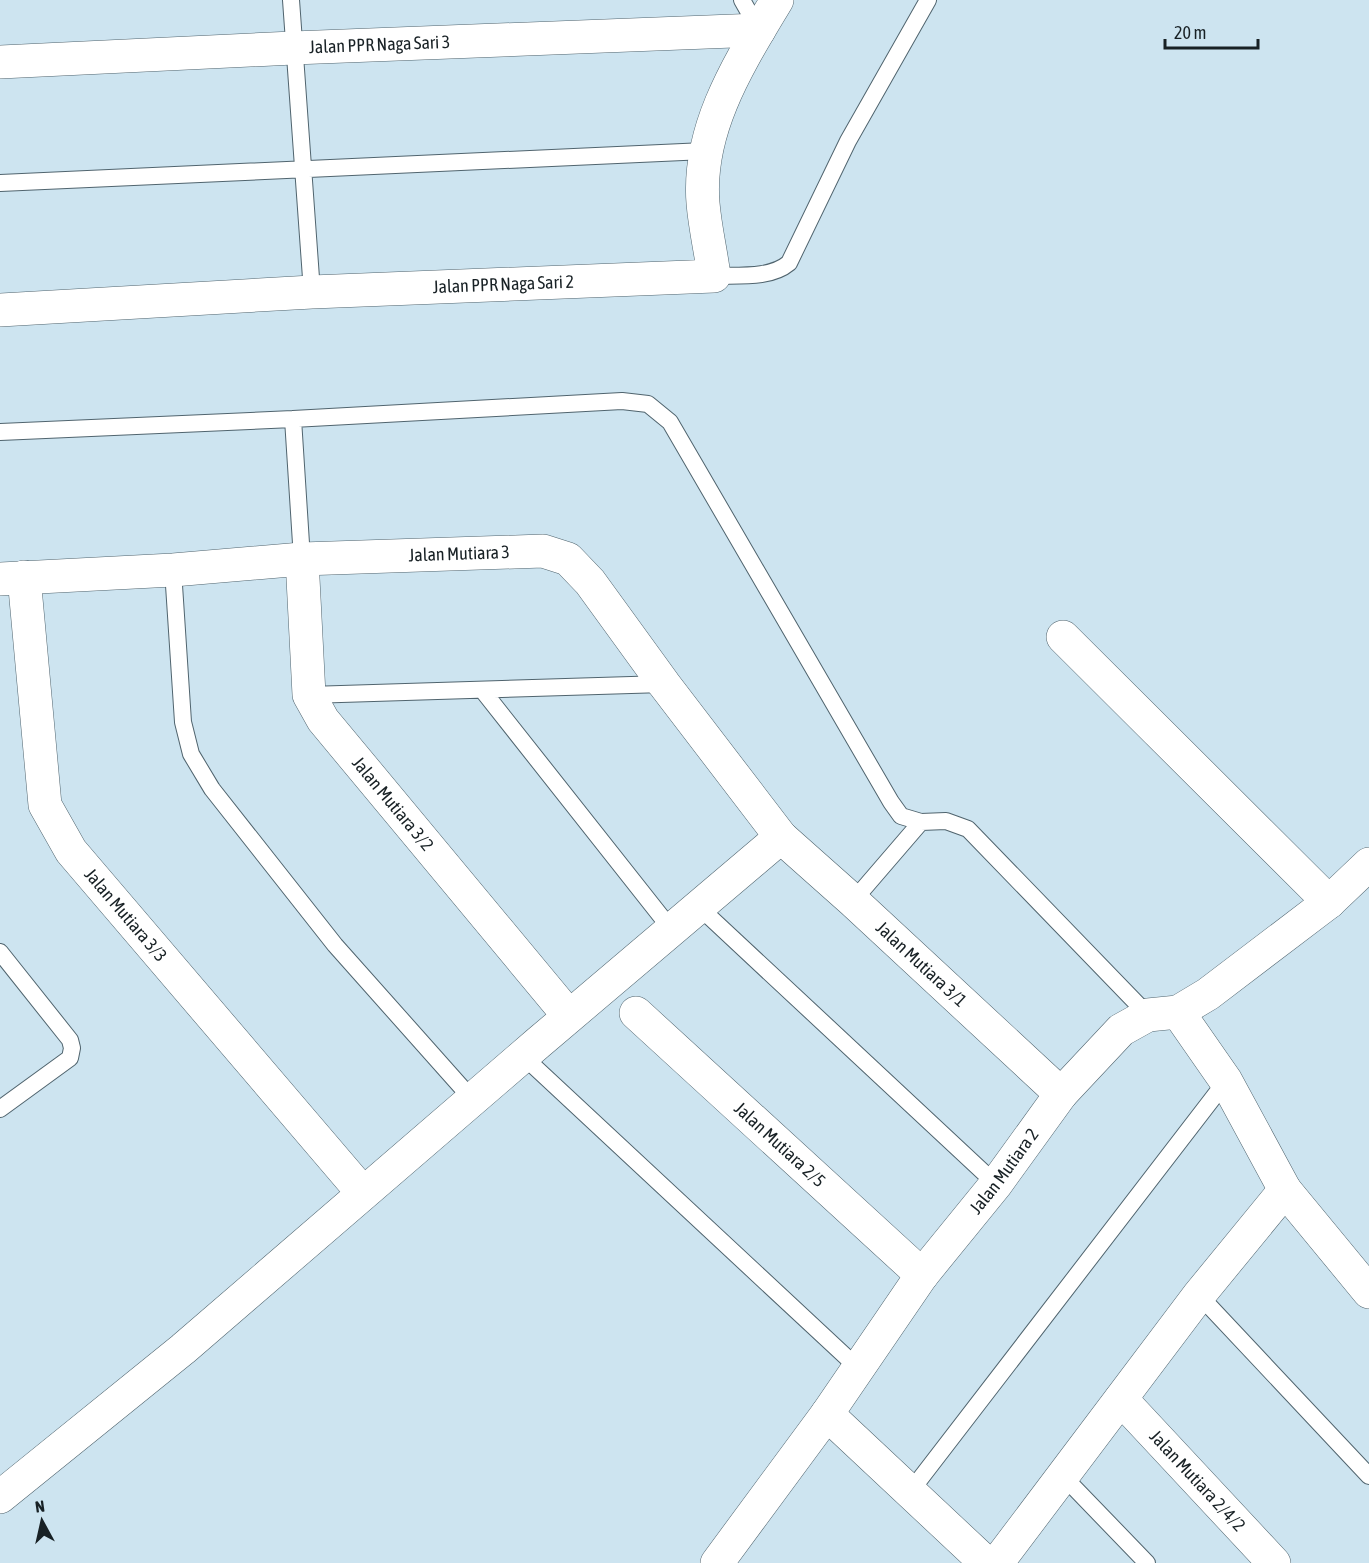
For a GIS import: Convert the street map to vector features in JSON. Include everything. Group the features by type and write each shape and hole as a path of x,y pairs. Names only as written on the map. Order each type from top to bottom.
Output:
{"street":[{"path":"714,276 703,202 705,151 719,107 741,60 777,0"},
{"name":"Jalan PPR Naga Sari 3","path":"0,62 759,30"},
{"name":"Jalan PPR Naga Sari 2","path":"0,310 312,292 714,276"},
{"name":"Jalan Mutiara 3","path":"12,578 173,570 302,559 543,551 568,559 590,582 664,684 781,837"},
{"name":"Jalan Mutiara 3/2","path":"302,559 309,695 323,720 569,1016"},
{"name":"Jalan Mutiara 3/3","path":"12,578 45,805 71,851 363,1193"},
{"path":"1063,637 1329,902"},
{"path":"0,1497 183,1349 670,929 781,837"},
{"name":"Jalan Mutiara 3/1","path":"781,837 1061,1094"},
{"name":"Jalan Mutiara 2","path":"717,1563 827,1414 922,1275 996,1184 1061,1094 1121,1030 1208,994 1329,902 1369,864"},
{"name":"Jalan Mutiara 2/5","path":"636,1013 922,1275"},
{"path":"1163,1013 1226,1081 1285,1190 1369,1292"},
{"path":"997,1563 1199,1295 1285,1190"},
{"name":"Jalan Mutiara 2/4/2","path":"1121,1399 1274,1563"},
{"path":"827,1414 986,1563"}],"lane":[{"path":"291,0 312,292"},
{"path":"742,0 759,30"},
{"path":"714,276 769,273 781,270 789,263 848,141 928,0"},
{"path":"0,183 705,151"},
{"path":"0,432 622,402 648,404 670,422 901,816 921,822 946,821 968,829 1163,1013"},
{"path":"293,419 302,559"},
{"path":"173,570 183,722 191,754 212,789 335,945 472,1099"},
{"path":"309,695 664,684"},
{"path":"483,691 670,929"},
{"path":"853,902 921,822"},
{"path":"698,906 996,1184"},
{"path":"0,952 70,1040 72,1048 70,1059 0,1109"},
{"path":"523,1056 858,1368"},
{"path":"910,1492 1226,1081"},
{"path":"1199,1295 1369,1476"},
{"path":"1063,1476 1147,1563"}]}
